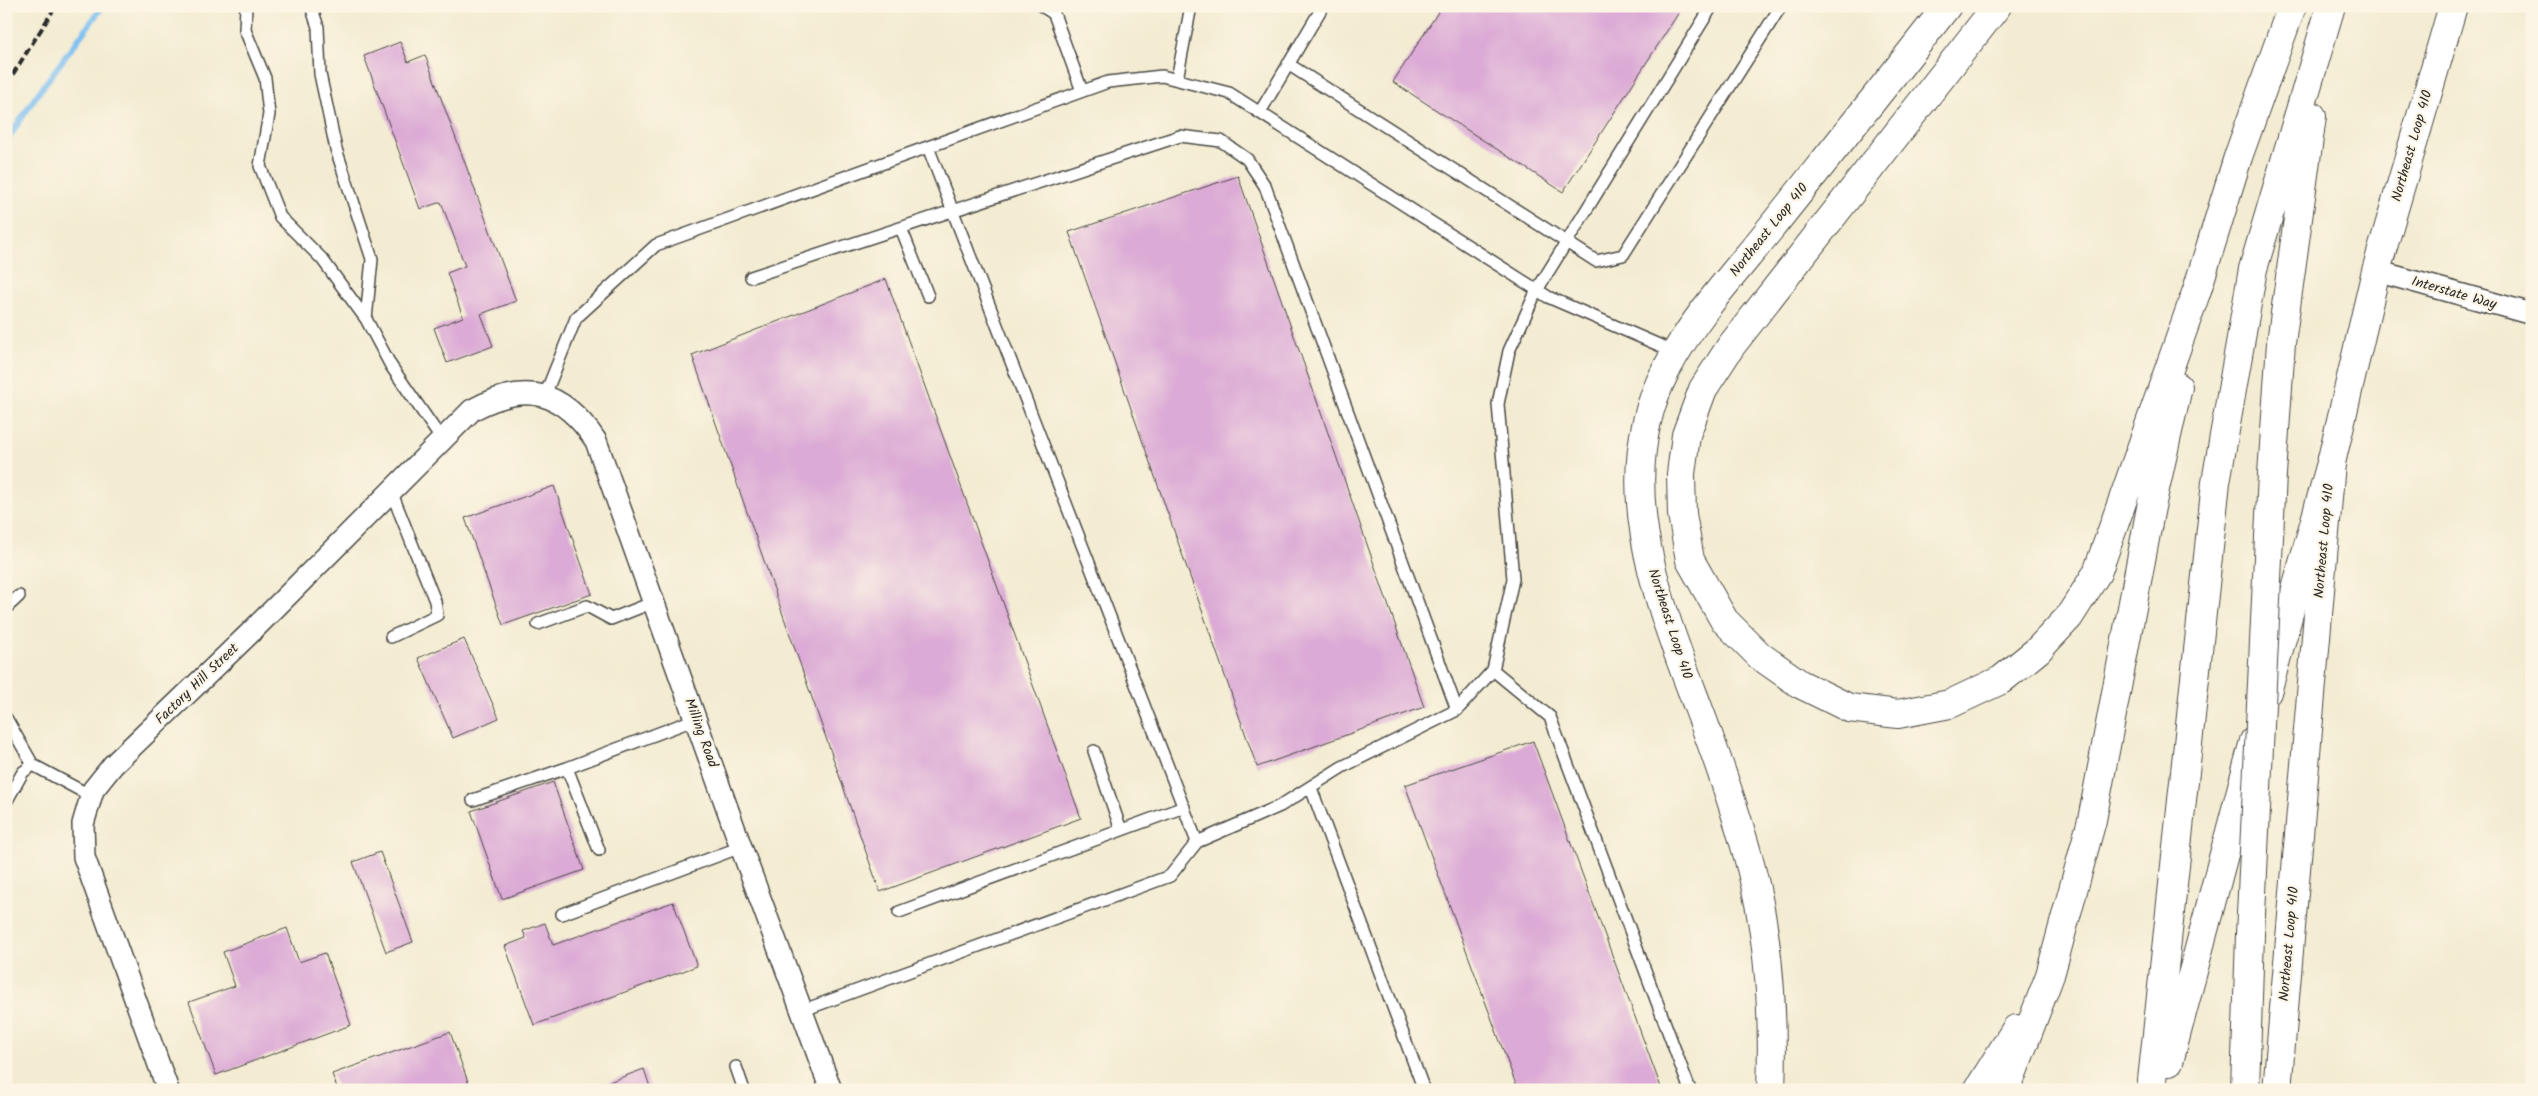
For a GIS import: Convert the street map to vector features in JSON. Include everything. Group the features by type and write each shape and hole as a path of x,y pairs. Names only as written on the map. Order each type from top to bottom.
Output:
{"main road":[{"name":"Northeast Loop 410","path":"1771,1090 1773,1027 1768,948 1751,868 1716,756 1652,578 1642,521 1640,468 1648,418 1666,370 1704,311 1947,6"},
{"path":"1998,6 1731,346 1703,389 1686,435 1681,474 1682,514 1690,560 1724,620 1760,656 1800,684 1849,708 1898,714 1950,704 2001,680 2038,650 2069,617 2096,573 2197,290 2238,157 2292,6"},
{"name":"Northeast Loop 410","path":"2277,1090 2331,463 2376,271 2453,6"},
{"path":"2245,1090 2250,935 2272,474 2281,343 2327,18"},
{"path":"2151,1090 2216,482 2253,269 2327,18"},
{"path":"2006,1090 2050,975 2092,820 2151,507 2197,290"},
{"path":"2161,1090 2228,834 2331,463"},
{"path":"1978,1090 2050,975"}],"street":[{"name":"Interstate Way","path":"2376,271 2532,314"},
{"name":"Factory Hill Street","path":"168,1090 84,857 83,824 93,790 113,765 249,634 472,410 494,398 516,394 545,395"},
{"name":"Milling Road","path":"545,395 567,406 582,420 596,441 741,847 831,1090"}],"lane":[{"path":"246,6 245,30 265,78 269,114 260,166 280,217 322,259 366,319 391,366 442,440"},
{"path":"311,6 318,27 320,74 336,149 372,259 366,319"},
{"path":"1042,6 1057,10 1082,91"},
{"path":"1177,79 1191,6"},
{"path":"1260,112 1323,6"},
{"path":"802,1011 1170,876 1197,842 1280,806 1342,767 1457,710 1493,670 1513,578 1498,404 1509,352 1537,290 1712,6"},
{"path":"1288,64 1596,261 1623,255 1781,6"},
{"path":"545,395 576,318 656,245 1108,82 1162,76 1229,93 1548,297 1677,353"},
{"path":"751,277 1180,136 1221,141 1247,159 1265,186 1457,710"},
{"path":"928,147 1197,842"},
{"path":"902,228 928,296"},
{"path":"391,637 437,615 435,601 392,491"},
{"path":"6,608 19,596"},
{"path":"538,624 587,606 612,619 654,602"},
{"path":"1493,670 1550,717 1690,1090"},
{"path":"6,718 33,765 91,796"},
{"path":"473,800 567,768 696,719"},
{"path":"1094,751 1121,830"},
{"path":"6,802 23,772 33,765"},
{"path":"567,768 600,850"},
{"path":"1311,788 1424,1090"},
{"path":"899,912 1184,806"},
{"path":"562,914 741,847"},
{"path":"736,1066 744,1090"}],"building":[{"path":"1442,6 1683,6 1563,192 1393,82"},
{"path":"400,42 408,62 425,55 516,301 481,314 493,346 447,363 434,328 463,317 447,273 465,266 441,202 420,209 364,56"},
{"path":"1238,176 1424,707 1257,767 1069,232"},
{"path":"886,279 1081,818 880,892 692,355"},
{"path":"554,486 592,594 503,625 465,518"},
{"path":"464,639 499,718 453,738 418,658"},
{"path":"1533,741 1662,1090 1518,1090 1405,785"},
{"path":"553,782 584,870 502,899 471,811"},
{"path":"380,852 413,942 386,952 353,862"},
{"path":"673,902 697,966 534,1025 505,946 526,938 523,931 545,923 553,945"},
{"path":"287,928 299,962 325,953 351,1025 216,1075 189,1002 235,986 223,952"},
{"path":"450,1032 471,1090 338,1090 332,1074"},
{"path":"644,1069 651,1090 594,1090 593,1088"}],"waterway":[{"path":"6,142 36,96 103,6"}],"railway":[{"path":"6,85 56,6"}]}
